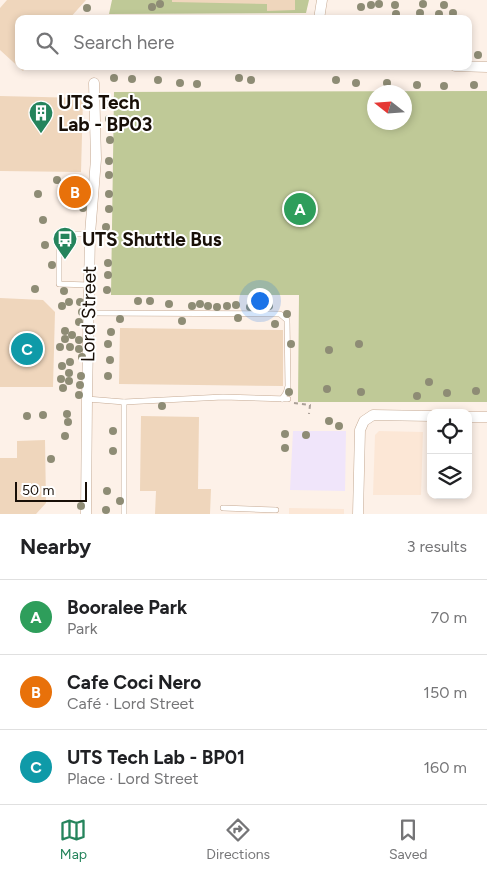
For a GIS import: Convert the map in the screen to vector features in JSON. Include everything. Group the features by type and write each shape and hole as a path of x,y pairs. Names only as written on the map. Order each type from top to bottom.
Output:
{"street":[{"path":"320,15 322,0"},
{"path":"472,67 487,67"},
{"name":"Lord Street","path":"86,514 90,234 96,159 94,83"},
{"path":"358,514 360,430 364,421 373,415 427,416"},
{"path":"472,417 487,417"}],"lane":[{"path":"89,285 59,284 59,234 90,234"},
{"path":"87,399 124,402 223,397 285,399 288,386 287,320 280,314 88,313"},
{"path":"124,402 124,514"},
{"path":"223,508 276,510"}],"path":[{"path":"64,195 70,193"},
{"path":"285,399 296,404 310,405 309,414"}],"shaded area":[{"path":"293,431 346,431 345,491 290,490"},
{"path":"379,431 423,432 421,495 373,495 375,435"},
{"path":"289,508 344,509 344,514 289,514"}],"green space":[{"path":"112,0 309,0 306,13 109,14"},
{"path":"367,91 367,130 412,130 412,91 487,91 487,402 298,402 299,295 111,295 114,92"}],"building":[{"path":"7,0 86,0 73,15 15,15 15,64 0,50 0,8"},
{"path":"172,0 295,0 295,10 267,11 267,4 172,2"},
{"name":"UTS Tech Lab - BP03","path":"0,96 83,98 81,172 0,171"},
{"path":"71,184 82,184 81,199 69,199"},
{"path":"0,298 43,300 55,312 53,387 0,387"},
{"path":"120,328 283,330 283,386 119,384"},
{"path":"141,416 199,417 198,489 211,489 210,514 155,514 156,491 140,491"},
{"path":"45,440 46,503 36,514 0,514 0,458 17,458 17,441"}],"place":[{"name":"UTS Tech Lab - BP03","path":"41,134"},
{"name":"Cafe Coci Nero","path":"75,192"},
{"name":"Booralee Park","path":"300,209"},
{"name":"UTS Shuttle Bus","path":"65,260"},
{"name":"UTS Tech Lab - BP01","path":"27,349"}]}
